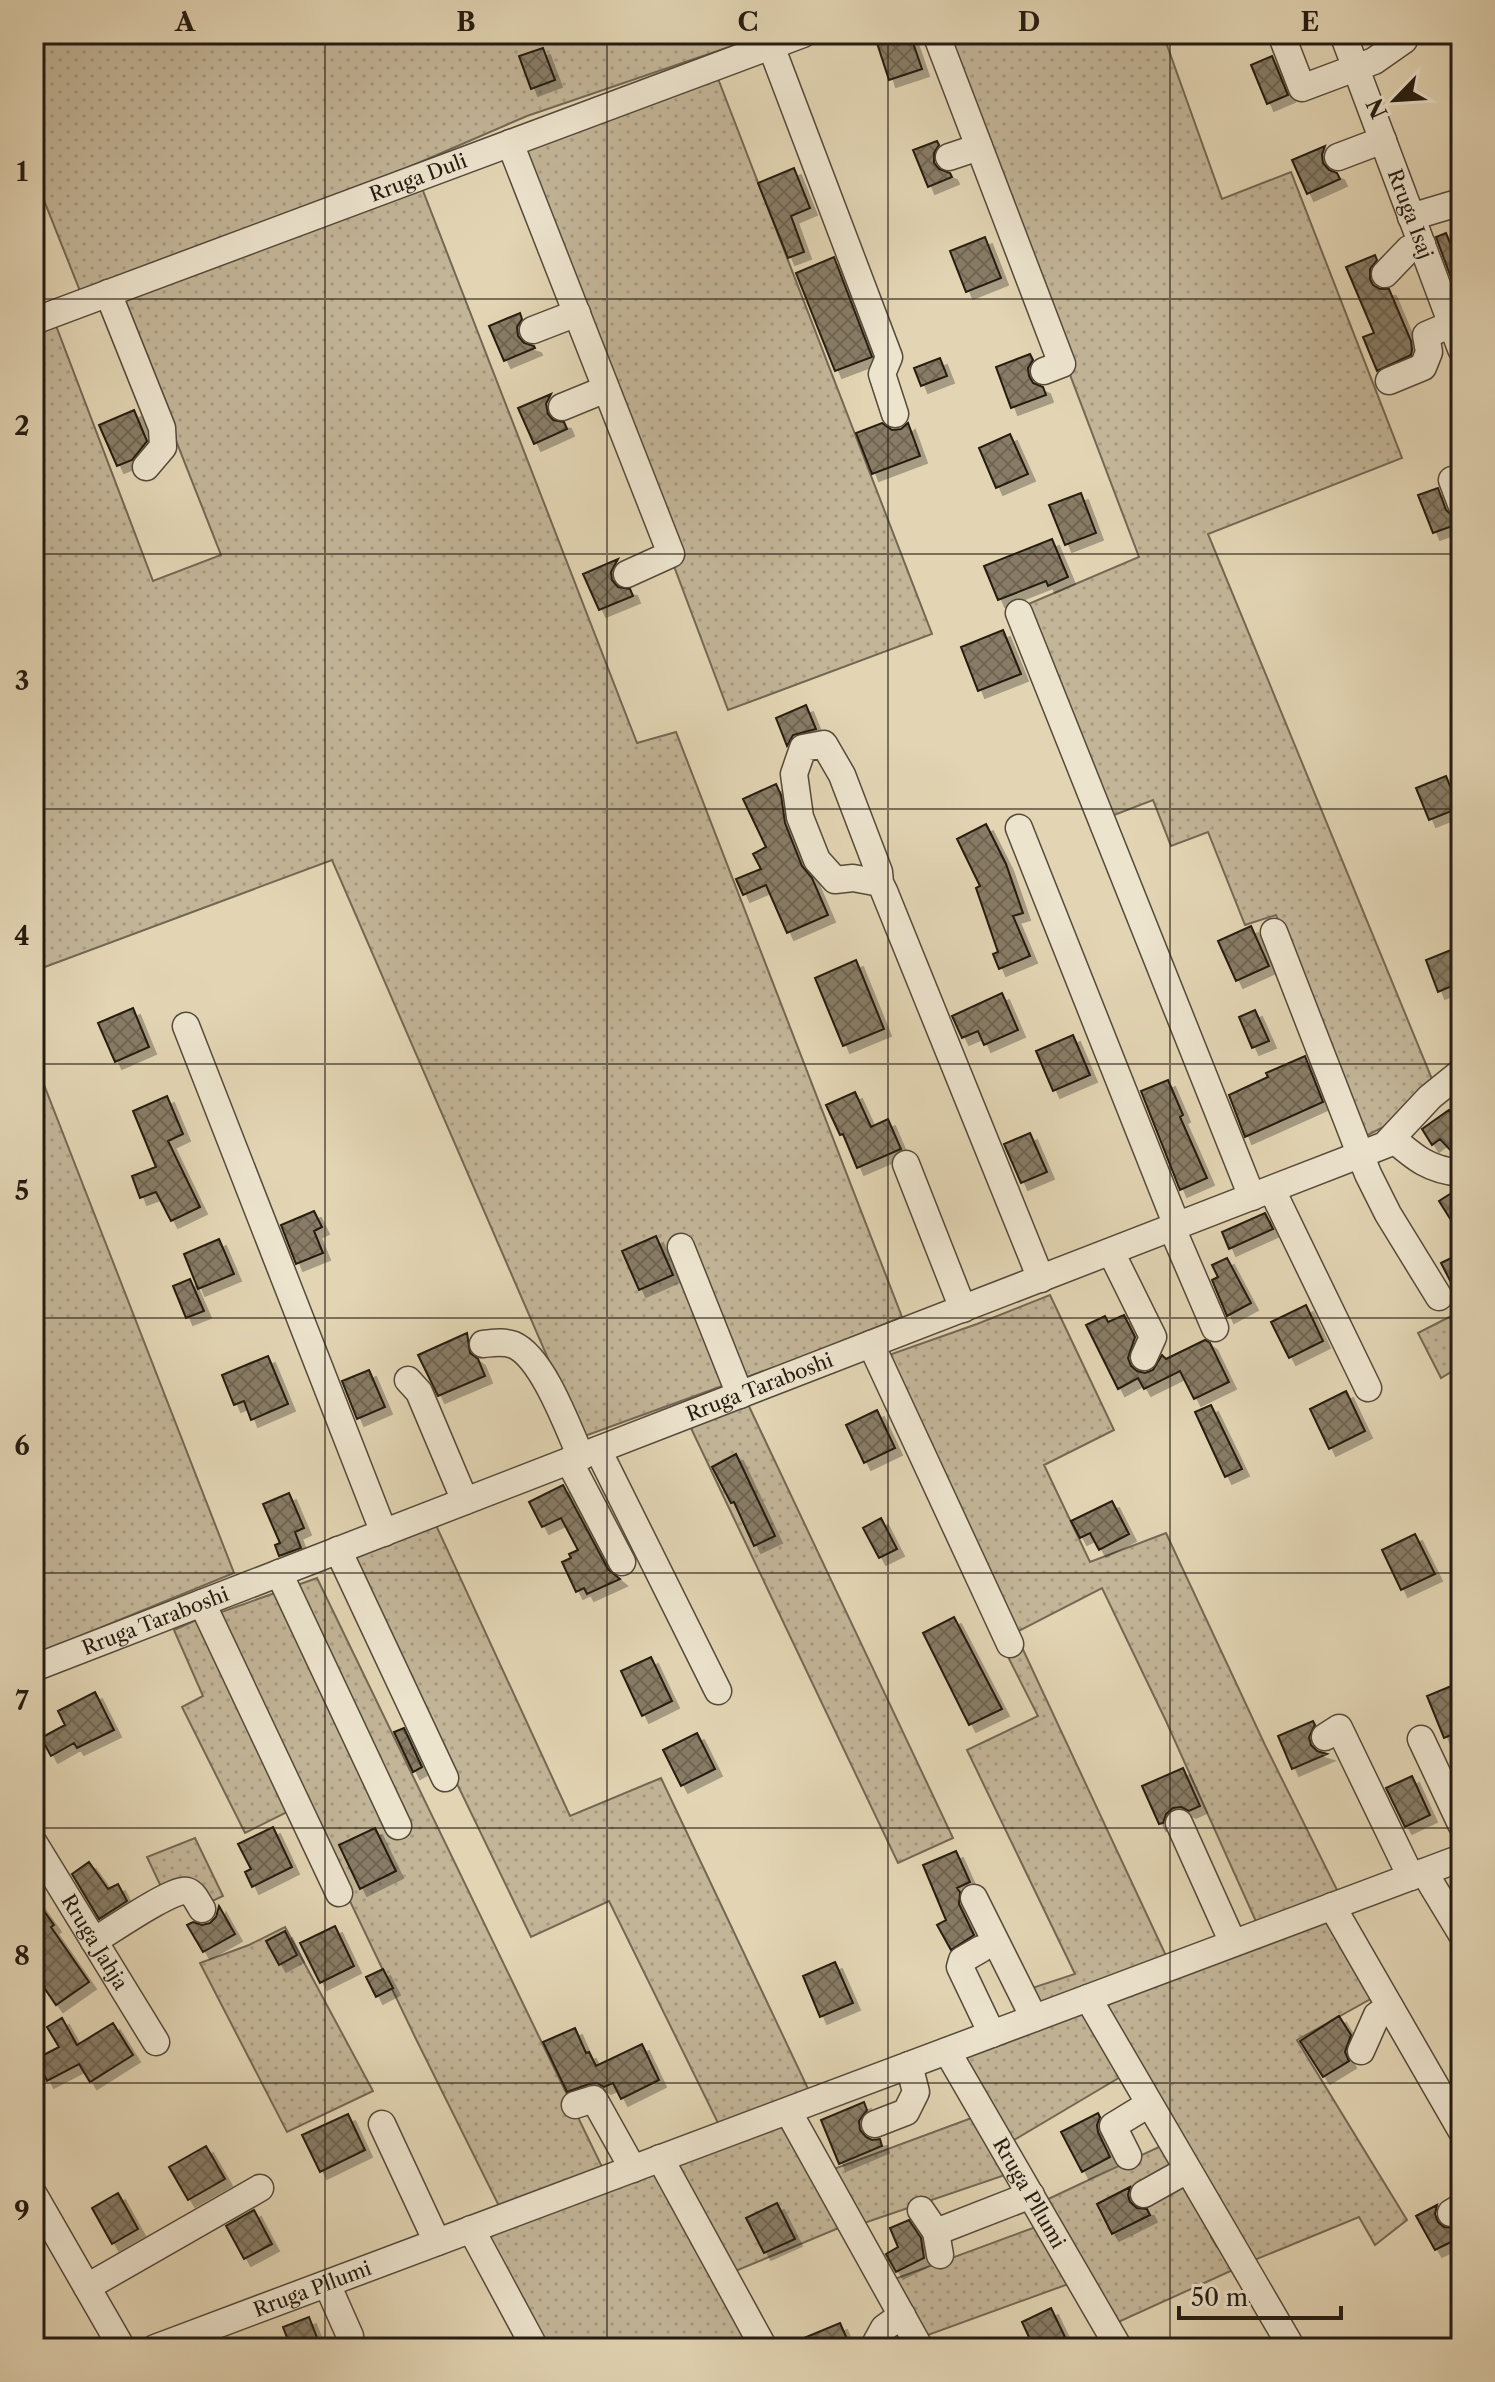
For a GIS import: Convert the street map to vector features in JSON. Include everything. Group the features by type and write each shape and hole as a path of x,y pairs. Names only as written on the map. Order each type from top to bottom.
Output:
{"street":[{"path":"1281,34 1302,88 1374,61 1404,40"},
{"name":"Rruga Isaj","path":"1343,34 1461,349"},
{"path":"786,38 810,187 889,357 882,374 895,414"},
{"name":"Rruga Duli","path":"34,321 786,38"},
{"path":"932,43 979,147 1062,364 1044,371"},
{"path":"1338,157 1383,140"},
{"path":"510,143 671,554 627,574"},
{"path":"949,157 979,147"},
{"path":"1411,217 1461,202"},
{"path":"998,255 1006,253 997,229 1008,225"},
{"path":"1385,274 1409,249 1422,244"},
{"path":"108,293 162,428 163,447 146,467"},
{"path":"533,330 577,313"},
{"path":"1389,381 1423,367 1429,352 1426,335 1452,324"},
{"path":"562,407 606,389"},
{"path":"1019,613 1262,1194 1368,1388"},
{"path":"880,883 853,878 835,880 817,860 800,817 794,774 803,748 824,744 836,764 879,872 880,883 892,906 1041,1279"},
{"path":"1019,828 1215,1328"},
{"path":"1274,932 1368,1174 1388,1214 1439,1297"},
{"path":"186,1026 384,1533"},
{"name":"Rruga Taraboshi","path":"34,1668 1385,1145 1430,1097 1461,1072"},
{"path":"1392,1138 1424,1164 1461,1173"},
{"path":"906,1164 963,1309"},
{"path":"681,1247 740,1395"},
{"path":"1111,1252 1153,1337 1144,1357"},
{"path":"483,1344 503,1342 518,1347 534,1362 582,1456 622,1562"},
{"path":"871,1344 1010,1644"},
{"path":"408,1380 419,1392 465,1501"},
{"path":"582,1456 718,1691"},
{"path":"338,1550 445,1778"},
{"path":"279,1573 398,1826"},
{"path":"202,1603 339,1893"},
{"path":"1325,1737 1339,1728 1418,1874 1461,1933"},
{"path":"1421,1739 1461,1824"},
{"path":"1179,1823 1233,1943"},
{"name":"Rruga Jahja","path":"34,1843 156,2042"},
{"name":"Rruga Pllumi","path":"155,2348 1461,1858"},
{"path":"94,1941 182,1889 191,1892 202,1909"},
{"path":"974,1898 1034,2018"},
{"path":"1332,1906 1461,2130"},
{"path":"981,1949 962,1960 960,1967 992,2034"},
{"path":"1088,1998 1292,2348"},
{"path":"1361,2051 1377,2015 1390,2007"},
{"name":"Rruga Pllumi","path":"947,2051 1116,2342"},
{"path":"875,2124 906,2112 916,2092 909,2065"},
{"path":"575,2105 594,2099 633,2169"},
{"path":"1128,2156 1113,2126 1149,2104"},
{"path":"788,2111 920,2348"},
{"path":"382,2124 437,2242"},
{"path":"660,2158 764,2348"},
{"path":"1144,2194 1187,2170"},
{"path":"87,2287 260,2188"},
{"path":"34,2195 122,2348"},
{"path":"921,2210 938,2243 1031,2195"},
{"path":"471,2229 525,2344"},
{"path":"327,2284 350,2336 350,2348"},
{"path":"873,2348 884,2328 902,2315"}],"shaded area":[{"path":"34,34 737,34 741,43 527,116 365,186 80,291 34,175"},
{"path":"941,34 1163,34 1222,199 1291,172 1402,458 1208,534 1432,1079 1391,1123 1362,1138 1276,915 1245,925 1208,832 1171,846 1153,800 1109,817 1026,605 1139,557"},
{"path":"717,76 932,634 728,710 520,156 521,149"},
{"path":"420,183 637,743 676,732 902,1317 805,1356 582,1437 332,860 34,971 34,331 55,323 153,581 221,555 120,298"},
{"path":"34,1059 234,1573 34,1655"},
{"path":"1050,1295 1114,1430 1044,1465 1090,1562 1166,1533 1340,1896 1258,1926 1102,1588 1015,1633 886,1356"},
{"path":"1461,1311 1461,1366 1441,1378 1418,1333"},
{"path":"746,1400 953,1838 898,1863 689,1424"},
{"path":"435,1523 570,1816 661,1778 811,2095 721,2129 609,1901 531,1937 349,1560"},
{"path":"317,1578 604,2171 502,2212 213,1615"},
{"path":"203,1617 293,1809 245,1833 182,1707 203,1696 174,1630"},
{"path":"1019,1641 1168,1960 1037,2011 1026,1990 1075,1974 967,1750 1038,1716 1004,1649"},
{"path":"195,1838 223,1896 206,1904 163,1891 147,1857"},
{"path":"1328,1919 1376,1996 1297,2040 1407,2220 1375,2245 1359,2217 1247,2263 1105,2011 1114,1997"},
{"path":"285,1927 373,2091 287,2132 200,1963 249,1945"},
{"path":"1079,2011 1086,2014 1122,2076 1009,2143 963,2065 967,2054"},
{"path":"977,2116 1011,2173 861,2224 831,2170"},
{"path":"781,2121 846,2225 733,2272 674,2165"},
{"path":"1163,2145 1212,2231 1211,2237 1217,2247 1225,2251 1235,2269 1114,2324 1044,2201"},
{"path":"659,2170 758,2348 542,2348 480,2234"},
{"path":"1041,2225 1074,2282 925,2336 892,2280"}],"building":[{"path":"896,34 910,34 922,69 889,80 876,40"},
{"path":"543,48 555,80 531,89 519,56"},
{"path":"1272,56 1288,95 1267,104 1251,65"},
{"path":"937,141 939,145 934,153 934,163 952,177 928,187 913,150"},
{"path":"1325,146 1323,163 1340,179 1307,194 1292,160"},
{"path":"794,168 810,208 791,216 804,252 788,258 758,183"},
{"path":"1446,233 1461,270 1450,275 1436,237"},
{"path":"985,237 1001,278 966,292 950,251"},
{"path":"1375,255 1377,260 1370,269 1370,279 1380,289 1389,289 1412,350 1411,355 1377,371 1363,337 1374,333 1346,267"},
{"path":"834,257 872,357 835,371 796,273"},
{"path":"520,313 522,319 517,327 518,336 535,348 504,361 489,326"},
{"path":"1030,354 1033,360 1028,368 1029,376 1033,383 1043,387 1046,395 1011,408 996,367"},
{"path":"940,358 947,376 921,386 914,368"},
{"path":"551,394 546,404 548,414 553,420 564,422 567,429 534,444 518,408"},
{"path":"134,410 147,441 132,460 117,466 99,425"},
{"path":"882,423 892,430 901,429 908,423 920,456 872,474 856,433"},
{"path":"1010,434 1028,474 996,488 979,448"},
{"path":"1438,488 1446,510 1458,524 1433,533 1418,495"},
{"path":"1081,493 1096,533 1065,545 1049,505"},
{"path":"1052,539 1068,577 1048,586 1046,581 998,600 984,566"},
{"path":"618,559 611,572 612,580 618,587 630,589 633,596 599,610 583,574"},
{"path":"1003,630 1021,674 978,691 961,647"},
{"path":"806,705 816,729 793,735 787,746 776,718"},
{"path":"1446,776 1459,808 1429,820 1416,788"},
{"path":"776,784 785,823 802,866 812,878 828,915 787,933 766,885 743,895 736,879 761,869 753,854 766,847 743,799"},
{"path":"986,824 1006,864 1023,913 1013,916 1030,956 999,969 993,954 998,952 976,888 980,886 957,839"},
{"path":"1251,926 1269,966 1236,981 1218,941"},
{"path":"1461,946 1461,982 1438,992 1426,960"},
{"path":"856,960 884,1029 843,1046 815,978"},
{"path":"1002,993 1018,1030 984,1045 978,1031 962,1038 952,1016"},
{"path":"133,1008 149,1047 115,1062 98,1023"},
{"path":"1255,1010 1269,1041 1252,1048 1239,1017"},
{"path":"1073,1035 1090,1075 1053,1091 1036,1051"},
{"path":"1305,1056 1323,1102 1245,1137 1229,1095 1268,1077 1266,1073"},
{"path":"1168,1080 1183,1115 1180,1117 1207,1178 1180,1190 1141,1091"},
{"path":"855,1092 871,1127 888,1119 901,1149 857,1168 843,1134 840,1135 826,1105"},
{"path":"167,1096 183,1134 168,1141 200,1207 171,1221 156,1192 140,1198 132,1176 156,1167 133,1111"},
{"path":"1449,1110 1461,1129 1461,1157 1456,1156 1440,1139 1432,1145 1422,1129"},
{"path":"1030,1133 1047,1172 1021,1183 1004,1144"},
{"path":"1461,1189 1461,1236 1439,1201"},
{"path":"314,1211 322,1227 314,1231 323,1253 296,1264 281,1225"},
{"path":"1265,1213 1273,1229 1229,1249 1222,1232"},
{"path":"656,1236 673,1275 639,1290 622,1251"},
{"path":"219,1239 234,1274 198,1289 184,1254"},
{"path":"1461,1253 1461,1302 1441,1263"},
{"path":"1227,1258 1251,1303 1227,1316 1212,1280 1218,1277 1212,1265"},
{"path":"190,1279 204,1311 186,1318 173,1286"},
{"path":"1306,1305 1323,1341 1289,1358 1271,1322"},
{"path":"1124,1315 1135,1337 1128,1358 1137,1371 1145,1373 1153,1370 1162,1355 1166,1359 1205,1340 1210,1343 1229,1382 1194,1399 1180,1371 1144,1389 1138,1378 1118,1389 1086,1325 1105,1316 1108,1322"},
{"path":"467,1333 470,1353 478,1359 485,1376 438,1396 418,1355"},
{"path":"268,1356 288,1404 251,1420 244,1401 234,1405 222,1375"},
{"path":"369,1370 385,1407 357,1419 342,1381"},
{"path":"1346,1391 1365,1431 1329,1449 1310,1409"},
{"path":"1211,1405 1242,1469 1225,1477 1195,1412"},
{"path":"877,1410 895,1448 864,1463 846,1425"},
{"path":"736,1454 775,1536 754,1546 734,1502 731,1503 712,1467"},
{"path":"563,1485 608,1569 620,1579 587,1594 584,1588 576,1592 562,1562 578,1550 561,1518 542,1527 529,1502"},
{"path":"289,1493 304,1528 295,1532 301,1548 279,1556 275,1545 280,1543 263,1504"},
{"path":"1112,1501 1129,1534 1099,1550 1090,1533 1080,1538 1071,1521"},
{"path":"881,1518 897,1549 879,1558 863,1528"},
{"path":"1415,1534 1435,1574 1401,1590 1382,1550"},
{"path":"954,1617 1002,1709 969,1725 923,1633"},
{"path":"651,1657 672,1701 642,1716 621,1671"},
{"path":"1461,1682 1461,1731 1444,1738 1427,1696"},
{"path":"95,1692 114,1730 77,1748 74,1743 51,1756 41,1738 65,1725 58,1711"},
{"path":"1313,1721 1315,1725 1309,1737 1311,1745 1327,1754 1292,1769 1278,1736"},
{"path":"404,1728 422,1767 413,1772 394,1732"},
{"path":"697,1733 715,1769 681,1786 663,1750"},
{"path":"1183,1768 1200,1806 1189,1811 1181,1807 1173,1808 1159,1824 1142,1786"},
{"path":"1412,1776 1430,1815 1405,1827 1386,1788"},
{"path":"273,1827 292,1867 252,1887 245,1872 251,1869 238,1844"},
{"path":"375,1828 396,1871 360,1889 339,1845"},
{"path":"956,1851 970,1882 957,1888 960,1892 959,1904 974,1935 951,1950 937,1925 946,1920 923,1865"},
{"path":"89,1862 108,1889 118,1884 127,1901 99,1919 72,1874"},
{"path":"34,1897 89,1982 56,2005 34,1973"},
{"path":"219,1906 235,1934 203,1952 187,1925 193,1922 202,1925 210,1923 216,1917"},
{"path":"335,1926 354,1966 320,1983 300,1943"},
{"path":"285,1931 297,1955 279,1965 266,1941"},
{"path":"835,1962 853,2003 820,2017 803,1976"},
{"path":"383,1969 393,1988 376,1997 366,1977"},
{"path":"1339,2016 1351,2035 1345,2052 1349,2061 1323,2077 1300,2041"},
{"path":"62,2018 77,2045 113,2023 133,2055 90,2082 79,2064 47,2081 36,2059 59,2047 47,2027"},
{"path":"575,2028 586,2053 589,2052 596,2066 642,2044 659,2080 621,2099 613,2083 604,2087 597,2083 589,2084 567,2092 543,2042"},
{"path":"864,2102 867,2110 859,2121 860,2130 872,2140 880,2139 882,2146 839,2164 821,2120"},
{"path":"1098,2113 1098,2132 1110,2157 1082,2172 1061,2132"},
{"path":"348,2114 365,2150 320,2172 302,2135"},
{"path":"206,2146 225,2179 188,2200 169,2167"},
{"path":"1130,2187 1130,2202 1137,2208 1147,2209 1150,2215 1112,2234 1097,2204"},
{"path":"118,2193 138,2229 112,2244 92,2208"},
{"path":"777,2203 795,2239 764,2253 746,2218"},
{"path":"1437,2205 1435,2214 1438,2222 1444,2227 1454,2228 1459,2238 1435,2250 1416,2216"},
{"path":"254,2210 272,2244 244,2259 226,2226"},
{"path":"909,2220 921,2238 924,2258 896,2272 886,2254 898,2247 890,2228"},
{"path":"1051,2308 1065,2337 1043,2348 1034,2348 1022,2322"},
{"path":"309,2317 321,2348 291,2348 283,2327"},
{"path":"840,2323 851,2348 780,2348"}]}
